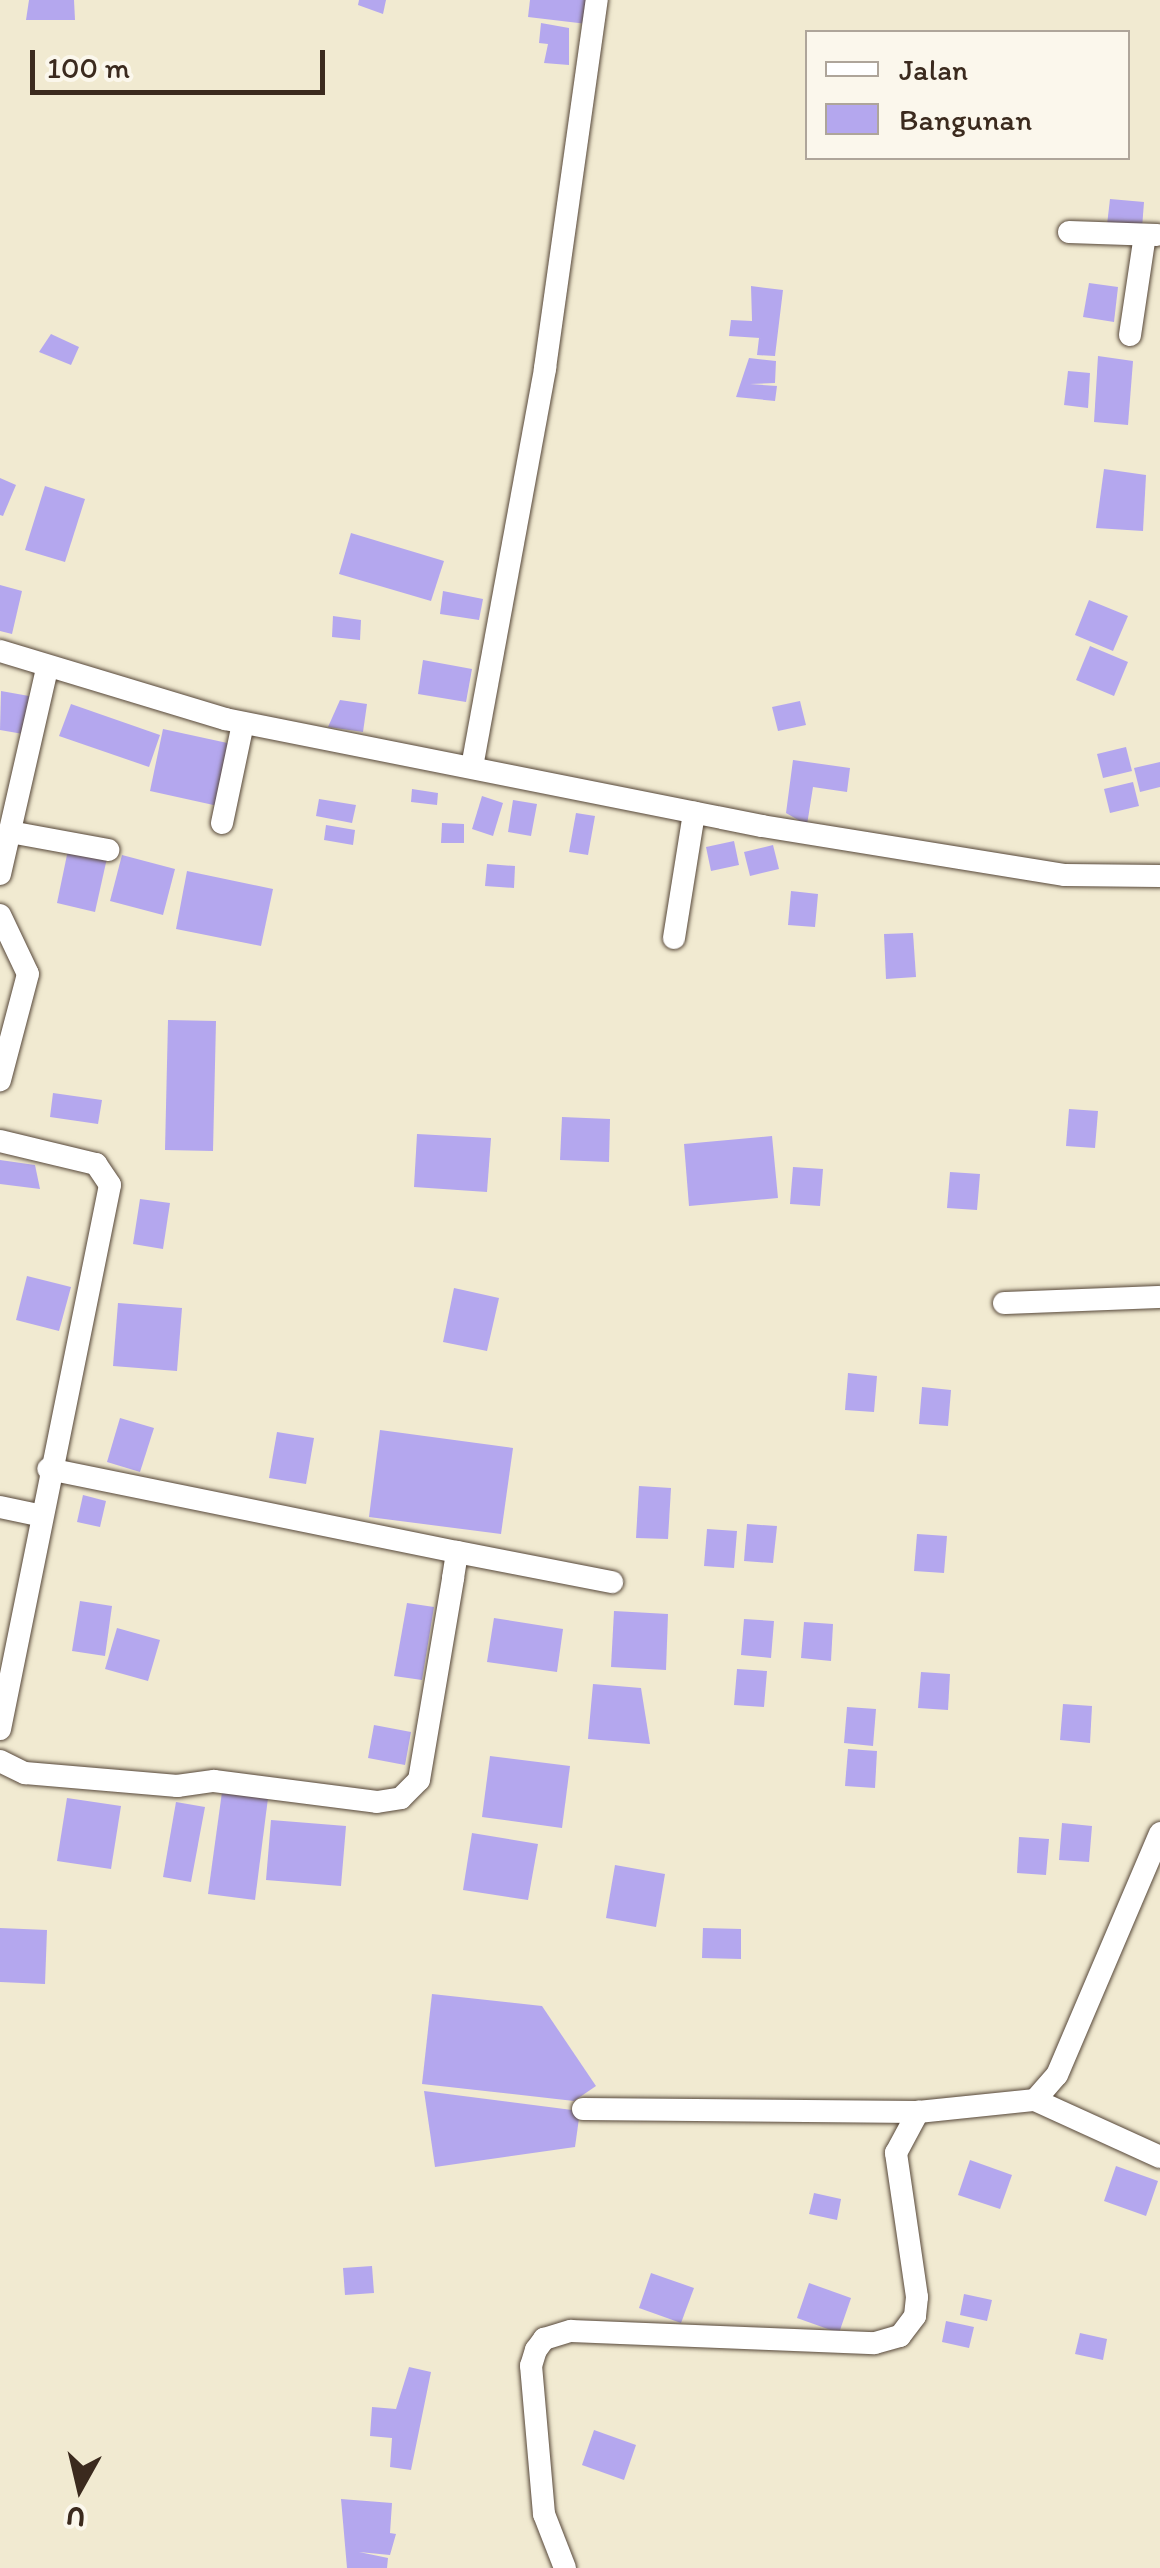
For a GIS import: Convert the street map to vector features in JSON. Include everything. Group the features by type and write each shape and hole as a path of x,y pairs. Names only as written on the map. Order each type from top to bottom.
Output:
{"street":[{"path":"472,767 544,368 597,0"},
{"path":"1069,232 1153,235 1130,335"},
{"path":"0,650 48,668 243,723 694,813 1065,875 1160,876"},
{"path":"0,874 48,668"},
{"path":"222,823 243,723"},
{"path":"674,938 694,813"},
{"path":"10,832 108,850"},
{"path":"0,915 28,974 0,1080"},
{"path":"0,1141 96,1164 110,1185 48,1469 0,1729"},
{"path":"1004,1303 1160,1298"},
{"path":"48,1469 612,1582"},
{"path":"0,1507 39,1515"},
{"path":"0,1761 25,1773 177,1786 214,1781 377,1802 401,1798 418,1780 456,1552"},
{"path":"1036,2100 1056,2074 1160,1833"},
{"path":"583,2109 918,2112 1036,2100 1160,2156"},
{"path":"565,2568 544,2514 531,2366 536,2350 570,2331 875,2343 900,2336 915,2316 917,2297 896,2154 918,2112"}],"building":[{"path":"29,0 74,0 75,20 26,20"},
{"path":"359,0 386,0 383,14 358,5"},
{"path":"530,0 590,0 587,24 528,17"},
{"path":"541,23 569,28 569,65 544,63 548,44 539,43"},
{"path":"1110,199 1144,202 1142,228 1107,225"},
{"path":"1089,283 1118,287 1114,322 1083,317"},
{"path":"751,286 783,290 775,356 757,355 759,338 729,336 731,320 752,321"},
{"path":"51,334 79,347 71,365 39,352"},
{"path":"1098,356 1133,361 1128,425 1094,422"},
{"path":"749,358 776,361 775,383 750,384 777,386 775,401 736,397"},
{"path":"1068,371 1090,373 1088,408 1064,405"},
{"path":"1104,469 1146,475 1143,531 1096,528"},
{"path":"0,478 16,485 3,516 0,515"},
{"path":"45,486 85,499 65,562 25,550"},
{"path":"351,533 444,561 431,601 339,574"},
{"path":"0,585 22,591 12,634 0,631"},
{"path":"443,591 483,599 479,620 440,614"},
{"path":"1089,600 1128,616 1113,651 1075,635"},
{"path":"333,616 361,620 360,640 332,637"},
{"path":"1090,646 1128,662 1114,696 1076,680"},
{"path":"423,660 472,669 466,702 418,694"},
{"path":"1,691 29,696 23,734 0,730"},
{"path":"340,700 367,704 363,732 328,727"},
{"path":"800,701 806,725 778,731 772,707"},
{"path":"71,704 160,735 149,767 59,736"},
{"path":"163,729 232,744 218,806 150,791"},
{"path":"1126,747 1132,771 1103,778 1097,754"},
{"path":"793,760 850,768 847,792 813,787 807,825 786,813"},
{"path":"1160,762 1160,787 1140,792 1134,768"},
{"path":"1133,782 1139,806 1110,813 1104,789"},
{"path":"412,789 438,793 437,805 411,802"},
{"path":"482,796 503,803 493,836 472,829"},
{"path":"319,799 356,805 352,823 316,816"},
{"path":"513,800 537,804 531,836 508,832"},
{"path":"576,813 595,816 588,855 569,852"},
{"path":"442,823 464,824 464,843 441,843"},
{"path":"326,825 355,830 353,845 324,840"},
{"path":"734,841 739,865 711,871 706,847"},
{"path":"773,845 779,869 750,876 744,852"},
{"path":"68,850 107,858 95,912 57,903"},
{"path":"122,855 175,869 163,915 110,901"},
{"path":"487,864 515,866 514,888 485,886"},
{"path":"187,871 273,889 261,946 176,929"},
{"path":"791,891 818,894 815,927 788,925"},
{"path":"913,933 916,977 886,979 884,934"},
{"path":"168,1020 216,1021 213,1151 165,1150"},
{"path":"53,1093 102,1100 98,1124 50,1117"},
{"path":"1069,1109 1098,1111 1095,1148 1066,1146"},
{"path":"562,1117 610,1119 609,1162 560,1160"},
{"path":"417,1134 491,1138 487,1192 414,1187"},
{"path":"772,1136 778,1198 689,1206 684,1144"},
{"path":"0,1160 35,1165 40,1189 0,1184"},
{"path":"793,1167 823,1169 820,1206 790,1204"},
{"path":"950,1172 980,1174 977,1210 947,1208"},
{"path":"140,1199 170,1203 163,1249 133,1244"},
{"path":"27,1276 71,1287 59,1331 16,1320"},
{"path":"454,1288 499,1298 487,1351 443,1342"},
{"path":"118,1303 182,1308 177,1371 113,1366"},
{"path":"848,1373 877,1376 874,1412 845,1410"},
{"path":"922,1387 951,1390 948,1426 919,1424"},
{"path":"120,1418 154,1428 140,1472 107,1462"},
{"path":"380,1430 513,1448 501,1534 369,1517"},
{"path":"277,1432 314,1438 306,1484 269,1478"},
{"path":"639,1486 671,1488 668,1539 636,1538"},
{"path":"83,1495 106,1501 100,1527 77,1522"},
{"path":"747,1524 777,1526 773,1563 744,1561"},
{"path":"707,1529 737,1531 734,1568 704,1566"},
{"path":"917,1534 947,1536 944,1573 914,1571"},
{"path":"80,1601 112,1606 105,1656 72,1651"},
{"path":"407,1603 434,1607 422,1680 394,1676"},
{"path":"614,1611 668,1614 666,1670 611,1667"},
{"path":"494,1618 563,1629 557,1672 487,1662"},
{"path":"744,1619 774,1621 771,1658 741,1655"},
{"path":"804,1622 833,1624 831,1661 801,1658"},
{"path":"117,1628 160,1640 148,1681 105,1669"},
{"path":"737,1669 767,1671 764,1707 734,1705"},
{"path":"921,1672 950,1674 948,1710 918,1708"},
{"path":"593,1684 641,1688 650,1744 588,1739"},
{"path":"1063,1704 1092,1706 1090,1743 1060,1740"},
{"path":"847,1707 876,1709 873,1746 844,1743"},
{"path":"374,1725 411,1732 405,1765 368,1758"},
{"path":"848,1749 877,1751 875,1788 845,1786"},
{"path":"490,1756 570,1766 562,1828 482,1817"},
{"path":"222,1792 268,1798 255,1900 208,1894"},
{"path":"67,1798 121,1806 111,1869 57,1861"},
{"path":"176,1802 205,1807 191,1882 163,1877"},
{"path":"271,1820 346,1826 341,1886 266,1880"},
{"path":"1062,1823 1092,1826 1089,1862 1059,1860"},
{"path":"472,1833 538,1844 528,1900 463,1890"},
{"path":"1019,1837 1049,1839 1046,1875 1017,1873"},
{"path":"615,1865 665,1874 656,1927 606,1918"},
{"path":"0,1928 47,1930 45,1984 0,1982"},
{"path":"703,1928 741,1929 741,1959 702,1958"},
{"path":"432,1994 542,2006 596,2086 574,2101 422,2084"},
{"path":"424,2091 580,2111 575,2147 435,2167"},
{"path":"970,2160 1012,2175 1000,2209 958,2195"},
{"path":"1116,2166 1158,2181 1146,2216 1104,2201"},
{"path":"814,2193 841,2199 837,2220 809,2214"},
{"path":"372,2266 374,2293 345,2295 343,2268"},
{"path":"651,2273 694,2288 681,2323 639,2308"},
{"path":"809,2283 851,2298 839,2333 797,2318"},
{"path":"964,2294 992,2300 987,2321 960,2315"},
{"path":"946,2321 974,2327 969,2348 942,2342"},
{"path":"1080,2333 1107,2339 1103,2360 1075,2354"},
{"path":"409,2367 431,2372 411,2470 390,2467 392,2438 370,2436 372,2407 396,2409"},
{"path":"594,2430 636,2445 624,2480 582,2465"},
{"path":"341,2499 392,2503 390,2533 396,2534 390,2555 359,2552 388,2558 387,2568 347,2568"}]}
